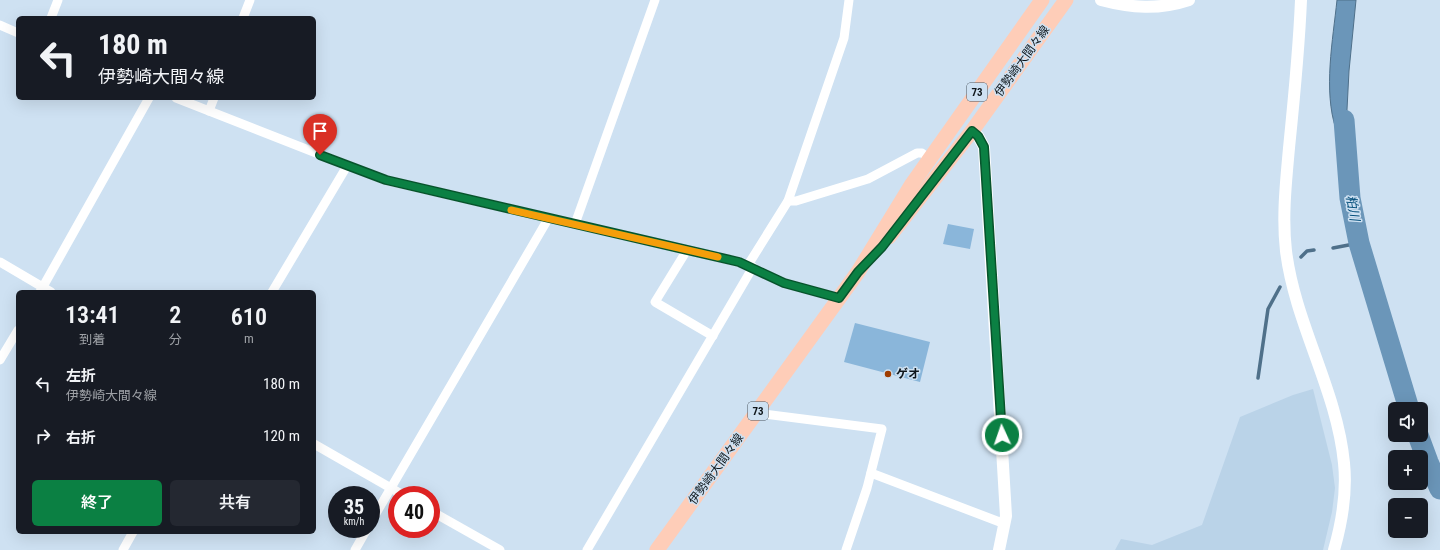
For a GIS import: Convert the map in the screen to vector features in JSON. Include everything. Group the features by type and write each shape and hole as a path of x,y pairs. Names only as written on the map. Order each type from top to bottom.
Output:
{"main road":[{"name":"伊勢崎大間々線","path":"657,550 858,272 930,158 1042,0"},
{"name":"伊勢崎大間々線","path":"858,272 882,247 972,131 1066,0"}],"street":[{"path":"52,16 58,0"},
{"path":"244,16 250,0"},
{"path":"575,224 655,0"},
{"path":"587,550 713,336 750,266 788,201 844,38 849,0"},
{"path":"1101,0 1126,6 1149,8 1169,6 1189,0"},
{"path":"1301,0 1300,34 1286,183 1284,231 1289,272 1295,295 1342,444 1344,465 1344,498 1334,550"},
{"path":"0,26 16,32"},
{"path":"0,262 45,290 148,100"},
{"path":"181,100 386,180 750,266 784,283 839,298"},
{"path":"209,111 213,100"},
{"path":"972,131 978,136 984,147 1006,511 1005,524 999,550"},
{"path":"788,201 796,201 868,179 916,153 922,153 930,158"},
{"path":"273,290 347,166"},
{"path":"391,486 548,219"},
{"path":"687,250 656,302 713,336"},
{"path":"0,360 16,333"},
{"path":"756,413 882,429 871,473 846,550"},
{"path":"316,445 388,487"},
{"path":"871,473 1005,524"},
{"path":"380,506 388,492"},
{"path":"440,516 500,550"},
{"path":"123,550 132,534"},
{"path":"355,550 362,538"}],"shaded area":[{"path":"1313,389 1332,465 1335,488 1332,512 1323,550 1115,550 1121,539 1152,545 1202,525 1240,417 1293,395"}],"water":[{"path":"1337,0 1356,0 1349,71 1345,148 1336,129 1330,98 1331,48"}],"building":[{"path":"948,224 974,229 970,249 943,244"},
{"path":"855,323 930,342 920,382 844,362"}],"waterway":[{"name":"粕川","path":"1344,120 1350,198 1359,243 1407,402"},
{"path":"1333,248 1359,243"},
{"path":"1301,257 1307,251 1314,250"},
{"path":"1258,378 1268,309 1280,287"},
{"name":"粕川","path":"1421,442 1440,489"}],"slow traffic":[{"path":"511,210 718,257"}],"place":[{"name":"ゲオ","path":"888,374"}],"route":[{"path":"320,155 386,180 548,219 739,262 784,283 839,298 858,272 882,247 972,131 978,136 984,147 1002,435"}]}
